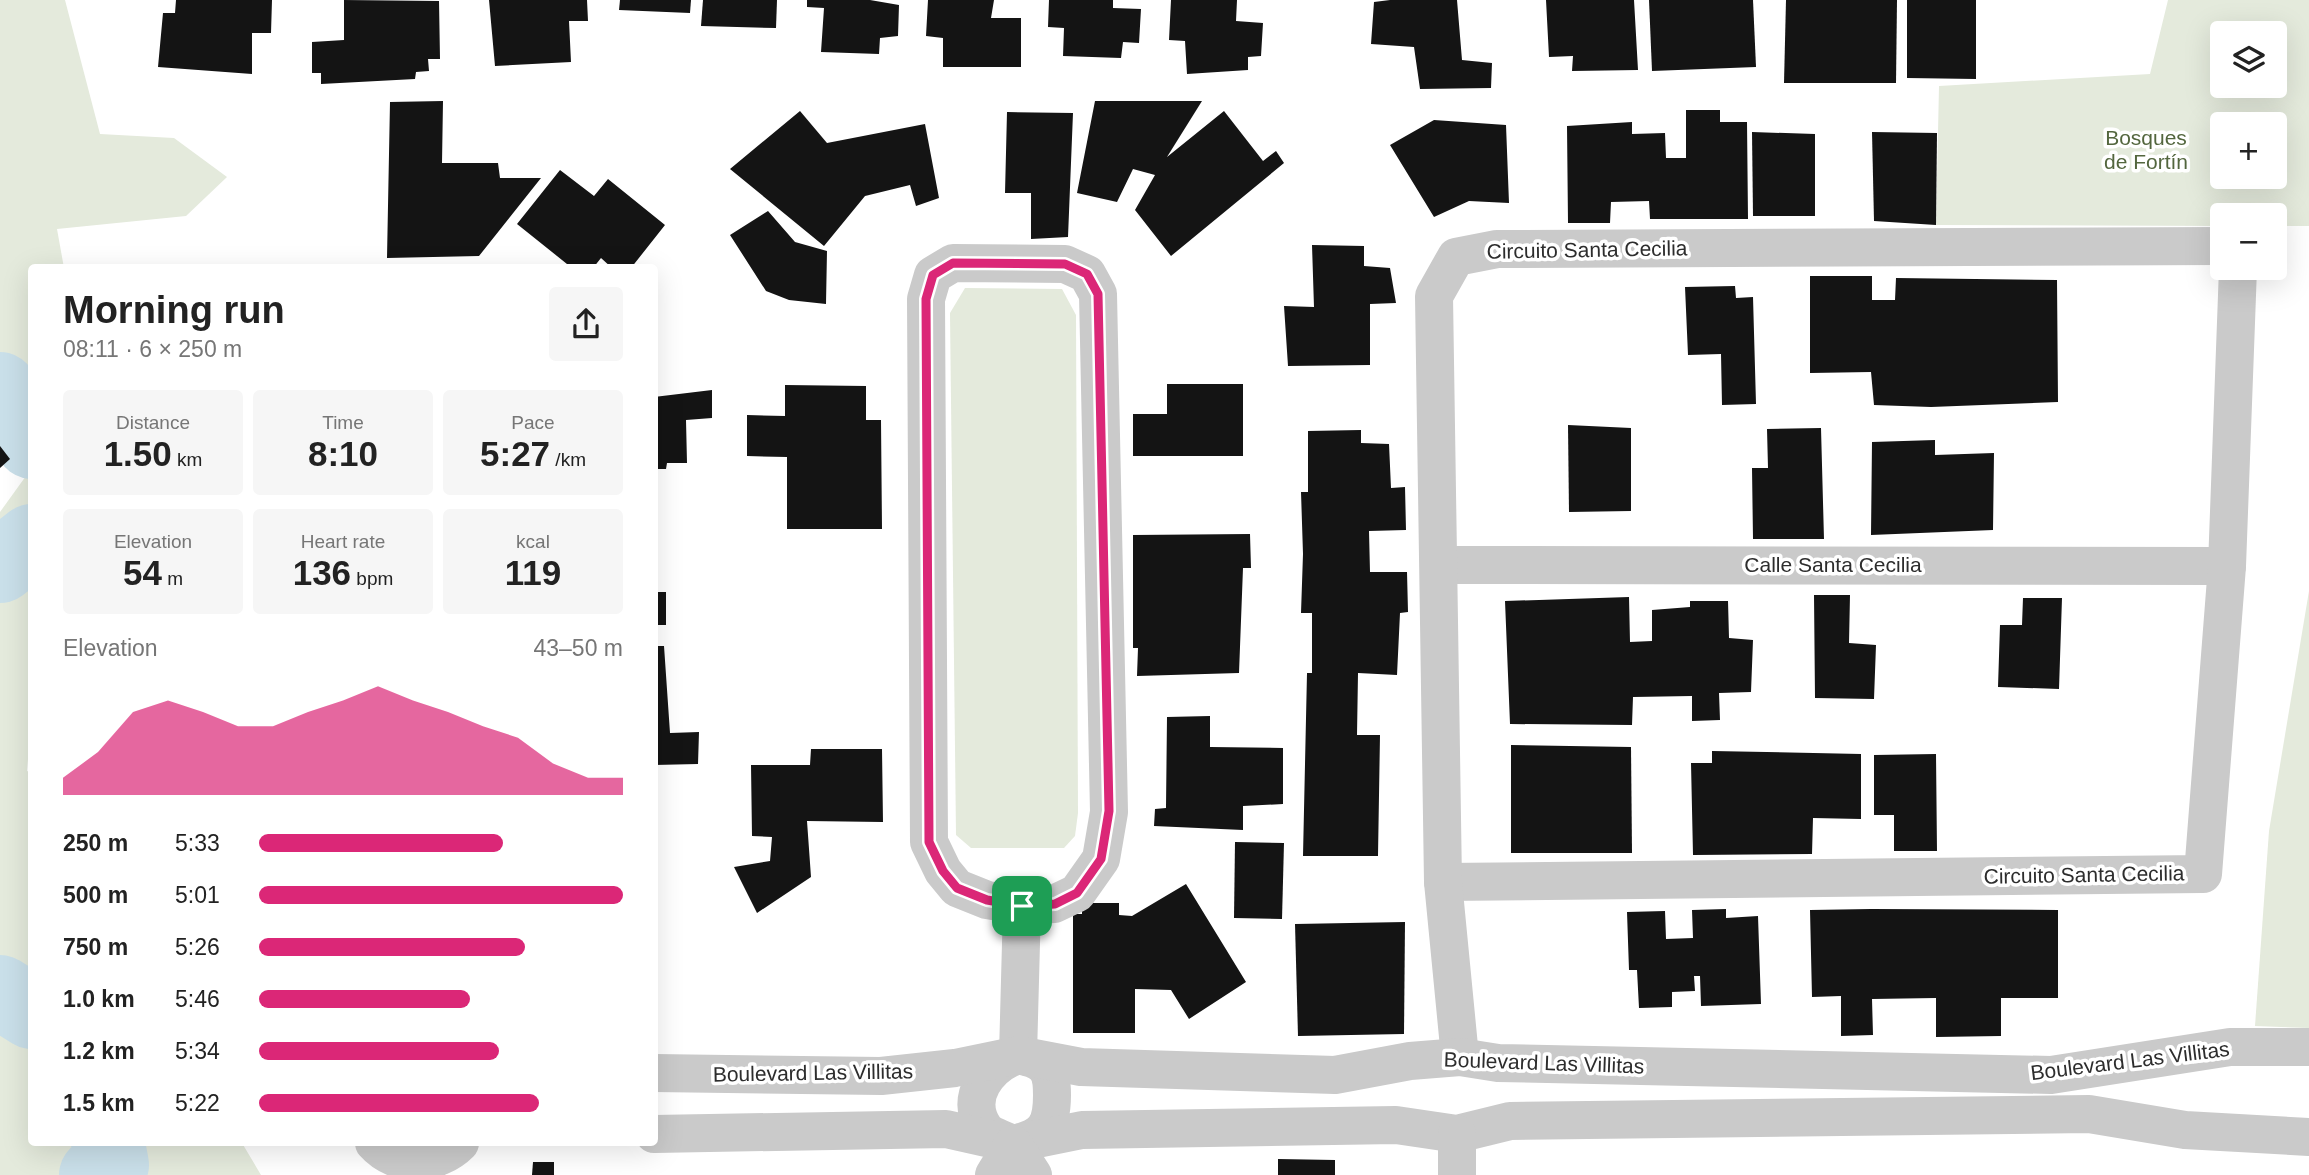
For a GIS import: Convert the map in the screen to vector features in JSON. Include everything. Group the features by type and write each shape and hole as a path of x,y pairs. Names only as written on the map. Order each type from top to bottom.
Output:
{"street":[{"name":"Circuito Santa Cecilia","path":"1460,1057 1443,882 1434,296 1456,257 1497,249 2210,246"},
{"path":"953,263 1065,264 1087,274 1098,294 1109,811 1101,859 1077,893 1055,904 1022,906 987,900 957,888 943,871 929,842 926,299 933,275 953,263"},
{"name":"Circuito Santa Cecilia","path":"1443,882 2203,874 2227,566 2238,280"},
{"name":"Calle Santa Cecilia","path":"1438,565 2227,566"},
{"path":"1018,1055 1022,906"},
{"name":"Boulevard Las Villitas","path":"658,1073 881,1076 955,1068 1018,1055 1081,1067 1335,1075 1410,1061 1460,1057 1498,1063 2051,1075 2230,1047 2309,1047"},
{"path":"1018,1055 1043,1064 1052,1075 1052,1108 1050,1122 1031,1140 1013,1165 985,1129 976,1108 979,1090 987,1074 1001,1061 1018,1055"},
{"path":"1460,1057 1481,1064 1492,1073 1499,1086 1497,1098 1487,1118 1457,1134 1437,1125 1429,1115 1426,1097 1431,1079 1460,1057"},
{"name":"Boulevard Las Villitas","path":"658,1135 946,1129 1013,1165 1082,1130 1396,1125 1457,1134 1510,1121 2089,1114 2185,1130 2309,1137"},
{"path":"1457,1134 1457,1175"},
{"path":"378,1146 416,1168 457,1146"}],"green space":[{"path":"0,0 65,0 100,134 174,138 227,177 186,216 57,229 63,264 28,264 28,457 0,432"},
{"name":"Bosques de Fortín","path":"2168,0 2309,0 2309,226 2287,226 2287,203 2210,203 2210,226 1936,225 1939,86 2150,74"},
{"path":"965,288 1062,289 1076,315 1078,813 1075,836 1064,848 971,848 956,835 950,313"},
{"path":"28,473 28,1146 244,1146 261,1175 0,1175 0,512"},
{"path":"2309,591 2309,1028 2255,1026 2269,831"}],"building":[{"path":"176,0 272,0 271,33 252,33 252,74 158,67 163,13 175,13"},
{"path":"344,0 439,1 440,59 428,59 429,71 416,72 415,79 321,84 321,73 312,73 312,42 344,40"},
{"path":"489,0 587,0 588,21 569,21 571,62 495,66"},
{"path":"620,0 691,0 690,13 619,10"},
{"path":"703,0 777,0 776,28 701,26"},
{"path":"807,0 870,0 899,5 898,36 880,38 879,54 821,52 824,8 807,7"},
{"path":"928,0 994,0 991,18 1021,18 1021,67 943,67 943,38 926,36"},
{"path":"1049,0 1113,0 1113,8 1141,9 1139,43 1123,42 1121,58 1063,56 1064,28 1048,27"},
{"path":"1171,0 1237,0 1236,21 1263,23 1261,56 1248,57 1248,70 1187,74 1185,41 1169,40"},
{"path":"1457,0 1462,60 1492,63 1491,88 1420,89 1414,47 1371,44 1374,2"},
{"path":"1546,0 1634,0 1638,70 1572,71 1573,56 1549,57"},
{"path":"1649,0 1753,0 1756,67 1652,71"},
{"path":"1786,0 1897,0 1896,83 1784,83"},
{"path":"1907,0 1976,0 1976,79 1907,78"},
{"path":"443,101 442,163 498,163 500,178 541,178 479,256 387,258 390,102"},
{"path":"1095,101 1202,101 1167,157 1224,111 1263,161 1276,151 1284,163 1171,256 1135,210 1155,175 1133,169 1117,202 1077,193"},
{"path":"1686,110 1720,110 1720,122 1747,122 1748,219 1650,219 1649,201 1611,202 1610,223 1568,223 1567,126 1632,122 1632,134 1665,133 1666,158 1686,158"},
{"path":"800,111 827,143 925,124 939,198 916,206 910,185 865,196 824,246 730,169"},
{"path":"1007,112 1073,113 1068,237 1031,239 1031,193 1005,193"},
{"path":"1434,120 1506,125 1509,203 1469,201 1434,217 1390,145"},
{"path":"1752,132 1815,134 1815,216 1753,216"},
{"path":"1872,132 1937,133 1936,225 1874,221"},
{"path":"560,170 594,196 608,179 665,225 634,264 608,264 601,258 596,264 567,264 517,224"},
{"path":"768,211 795,242 827,251 826,304 789,300 766,291 730,235"},
{"path":"1312,245 1364,246 1364,266 1390,268 1396,303 1370,304 1370,365 1288,366 1284,306 1314,307"},
{"path":"1810,276 1872,276 1872,300 1895,300 1896,278 2057,280 2058,402 1931,407 1874,405 1871,372 1810,373"},
{"path":"1735,286 1736,298 1753,297 1756,404 1722,405 1721,354 1688,355 1685,287"},
{"path":"1167,384 1243,384 1243,456 1133,456 1133,414 1167,414"},
{"path":"785,385 866,386 866,420 881,420 882,529 787,529 787,457 747,456 747,415 785,416"},
{"path":"712,390 712,418 686,420 687,463 667,463 666,469 658,469 658,397"},
{"path":"1568,425 1631,428 1631,511 1569,512"},
{"path":"1821,428 1824,539 1753,539 1752,468 1768,468 1767,429"},
{"path":"1361,430 1361,443 1389,444 1391,488 1405,487 1406,530 1369,531 1370,572 1407,572 1408,612 1400,613 1397,675 1358,673 1357,735 1380,735 1378,856 1303,856 1307,673 1312,673 1312,613 1301,613 1301,492 1308,492 1308,431"},
{"path":"1935,440 1935,455 1994,453 1993,530 1871,535 1872,442"},
{"path":"0,446 10,459 0,468"},
{"path":"1250,534 1251,568 1243,568 1239,673 1137,676 1138,648 1133,648 1133,535"},
{"path":"658,592 666,592 666,625 658,625"},
{"path":"1814,595 1850,595 1849,643 1876,645 1874,699 1815,698"},
{"path":"1629,597 1630,642 1652,641 1652,610 1690,607 1690,601 1728,601 1729,638 1753,640 1751,692 1719,693 1720,720 1692,721 1692,696 1633,697 1632,725 1510,724 1505,601"},
{"path":"2023,598 2062,598 2059,689 1998,687 2000,625 2022,625"},
{"path":"658,646 664,646 670,733 699,732 698,764 658,765"},
{"path":"1210,716 1210,747 1283,748 1283,804 1243,806 1243,830 1154,826 1155,809 1166,808 1167,717"},
{"path":"1511,745 1631,747 1632,853 1511,853"},
{"path":"811,749 882,749 883,822 807,821 811,877 757,913 734,867 770,861 772,837 752,836 751,765 810,765"},
{"path":"1712,751 1861,754 1861,819 1813,818 1812,854 1693,855 1691,763 1712,763"},
{"path":"1936,754 1937,851 1894,851 1894,815 1874,815 1874,755"},
{"path":"1235,842 1284,843 1282,919 1234,918"},
{"path":"1186,884 1246,982 1189,1019 1171,990 1135,989 1135,1033 1073,1033 1073,914 1082,914 1082,903 1119,903 1119,915 1132,916"},
{"path":"1726,909 1726,918 1758,916 1761,1004 1701,1006 1700,976 1694,976 1695,991 1672,992 1672,1007 1639,1008 1637,970 1629,970 1627,912 1665,911 1666,939 1693,938 1692,910"},
{"path":"1810,910 2058,910 2058,998 2001,998 2001,1036 1936,1037 1936,998 1872,999 1873,1035 1841,1036 1841,996 1812,997"},
{"path":"1405,922 1404,1034 1298,1036 1295,924"},
{"path":"1278,1159 1335,1160 1335,1175 1278,1175"},
{"path":"533,1162 554,1162 554,1175 532,1175"}],"waterway":[{"path":"0,389 28,435"},
{"path":"0,566 28,544"},
{"path":"0,992 28,1010"},
{"path":"96,1175 112,1165 109,1146"}],"route":[{"path":"953,263 1065,264 1087,274 1098,294 1109,811 1101,859 1077,893 1055,904 1022,906 987,900 957,888 943,871 929,842 926,299 933,275 953,263"}]}
